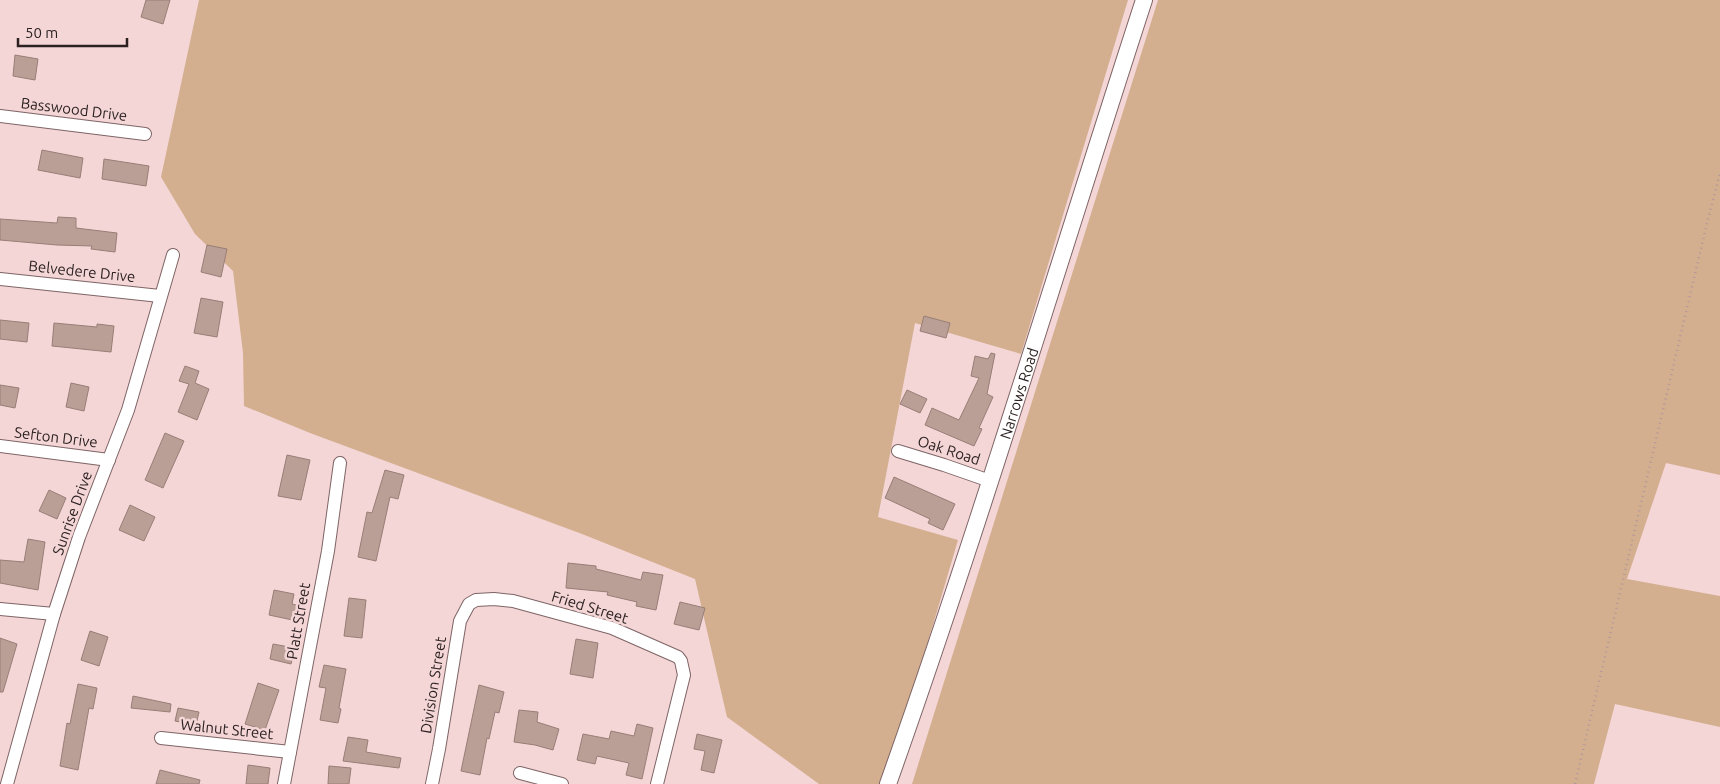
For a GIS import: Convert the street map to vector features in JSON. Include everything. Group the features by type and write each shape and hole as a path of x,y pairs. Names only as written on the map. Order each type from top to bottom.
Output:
{"street":[{"name":"Narrows Road","path":"888,784 990,481 1144,0"},
{"name":"Basswood Drive","path":"0,116 145,134"},
{"name":"Sunrise Drive","path":"5,781 54,614 79,537 131,400 173,255"},
{"name":"Belvedere Drive","path":"0,279 160,296"},
{"name":"Sefton Drive","path":"0,446 109,460"},
{"name":"Oak Road","path":"898,451 990,481"},
{"name":"Platt Street","path":"284,784 328,551 340,463"},
{"name":"Fried Street","path":"479,601 494,598 513,601 612,628 678,656 684,675 657,784"},
{"name":"Division Street","path":"432,784 460,620 469,604 479,601"},
{"path":"0,609 54,614"},
{"name":"Walnut Street","path":"161,738 290,752"},
{"path":"520,773 562,784"}],"path":[{"path":"1575,784 1702,242 1720,173"}],"shaded area":[{"path":"199,0 1128,0 1021,354 915,323 878,517 958,540 886,784 819,784 727,717 695,579 582,534 310,433 244,406 243,353 233,271 195,234 161,177"},
{"path":"1158,0 1720,0 1720,475 1666,463 1627,579 1720,596 1720,727 1615,704 1594,784 912,784"}],"building":[{"path":"146,0 170,0 163,24 141,17"},
{"path":"15,55 38,59 35,80 13,76"},
{"path":"42,150 83,158 80,178 38,170"},
{"path":"104,159 149,166 146,186 102,179"},
{"path":"58,217 76,218 76,228 117,233 115,252 91,249 92,246 0,240 0,219 57,223"},
{"path":"207,245 227,249 221,277 201,272"},
{"path":"201,298 223,302 217,337 194,333"},
{"path":"924,316 950,323 946,338 920,331"},
{"path":"0,320 29,323 27,342 0,339"},
{"path":"54,323 97,327 97,324 114,326 111,352 52,346"},
{"path":"991,353 995,354 987,394 993,397 979,428 982,429 974,446 925,425 932,408 959,420 979,378 971,376 975,356 988,359"},
{"path":"185,366 199,371 195,383 209,389 197,420 178,412 189,384 179,381"},
{"path":"71,383 89,387 84,411 66,407"},
{"path":"0,385 19,388 15,408 0,405"},
{"path":"907,390 927,399 920,413 900,404"},
{"path":"165,433 184,441 163,488 145,480"},
{"path":"287,455 310,460 301,500 278,496"},
{"path":"385,470 404,475 398,499 390,497 376,561 358,557 367,512 372,513"},
{"path":"894,477 955,504 943,530 928,523 930,519 885,498"},
{"path":"49,490 66,498 57,519 39,511"},
{"path":"130,505 155,517 144,541 119,530"},
{"path":"28,539 45,542 38,590 0,583 0,560 24,562"},
{"path":"568,563 596,566 596,569 641,580 643,572 663,575 656,610 636,606 637,602 607,595 608,592 566,588"},
{"path":"274,590 294,594 292,604 300,606 297,621 269,615"},
{"path":"349,598 366,600 362,638 344,636"},
{"path":"680,602 705,608 699,630 674,624"},
{"path":"90,631 108,637 99,666 81,660"},
{"path":"0,638 17,644 3,692 0,692"},
{"path":"576,639 598,643 593,678 570,674"},
{"path":"273,644 295,648 291,664 270,659"},
{"path":"324,665 346,669 338,723 320,720 326,688 319,687"},
{"path":"258,683 279,690 265,730 245,724"},
{"path":"78,684 97,688 93,709 89,708 78,770 60,766 67,723 70,724"},
{"path":"479,685 504,692 499,713 495,712 489,739 487,738 480,775 461,771"},
{"path":"133,696 171,704 170,712 131,708"},
{"path":"178,708 199,712 196,725 175,721"},
{"path":"519,710 538,712 537,722 559,729 553,750 514,742"},
{"path":"637,724 653,728 642,779 626,775 629,763 597,756 595,764 577,760 583,734 609,739 611,731 634,736"},
{"path":"697,734 722,740 714,773 701,770 705,751 694,749"},
{"path":"348,737 368,740 366,752 401,758 399,768 343,761"},
{"path":"248,765 270,768 268,784 246,784"},
{"path":"329,766 351,768 349,784 328,784"},
{"path":"160,770 200,780 199,784 156,784"}]}
